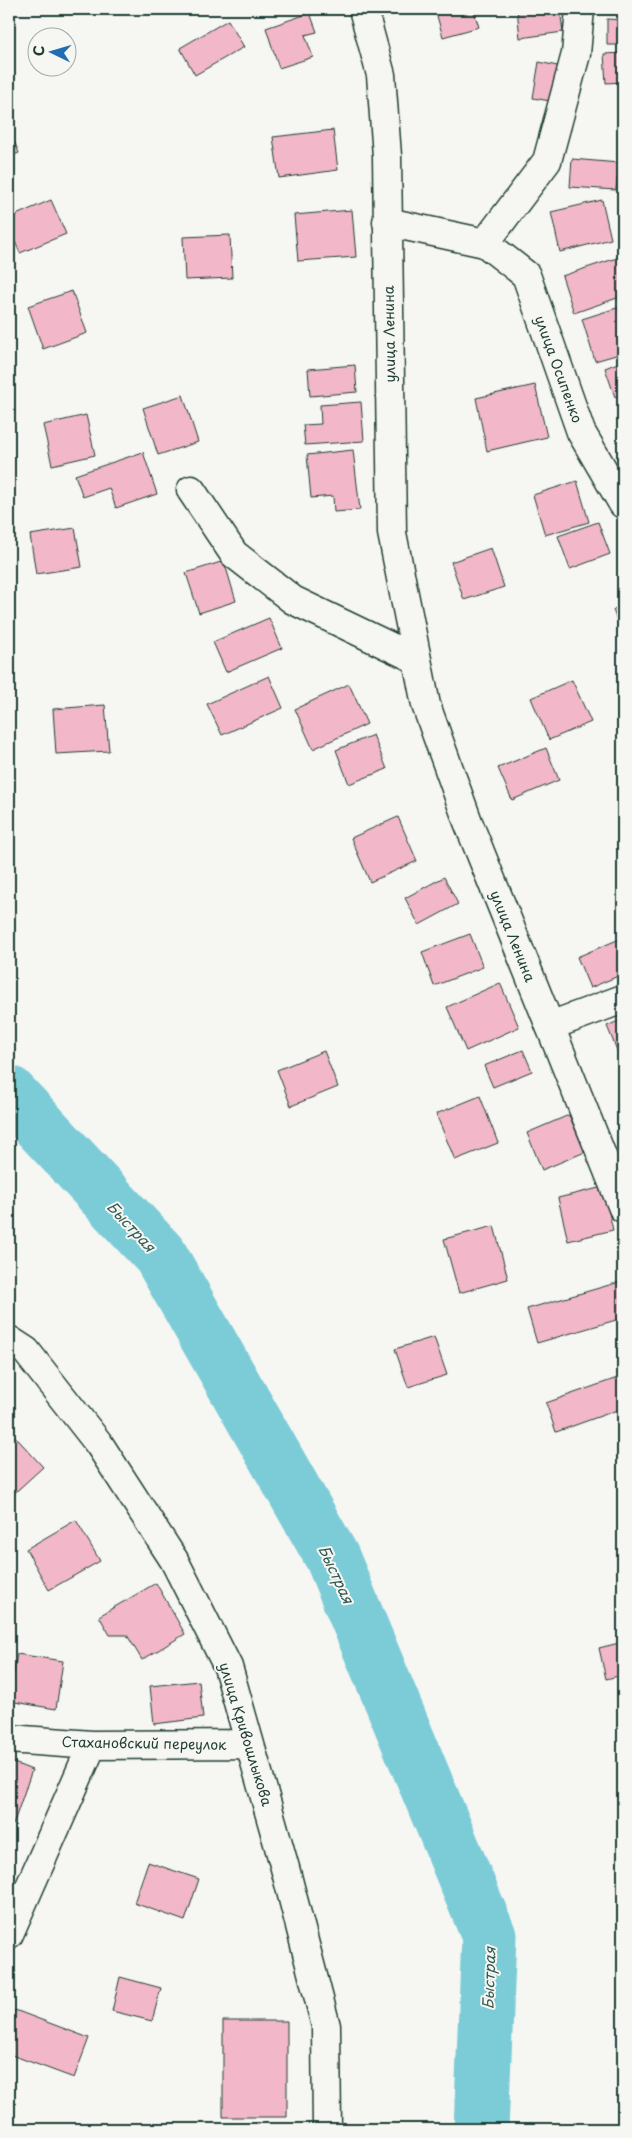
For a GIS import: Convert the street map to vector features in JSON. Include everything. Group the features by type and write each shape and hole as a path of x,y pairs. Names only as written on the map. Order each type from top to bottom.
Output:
{"street":[{"name":"улица Ленина","path":"363,9 381,75 387,156 392,533 416,659 426,705 468,822 623,1208"},
{"path":"485,243 547,161 576,54 580,9"},
{"name":"улица Осипенко","path":"387,222 485,243 526,275 581,432 623,504"},
{"path":"191,490 234,554 293,600 416,659"},
{"path":"550,1026 623,999"},
{"name":"улица Кривошлыкова","path":"9,1340 26,1351 99,1444 174,1560 228,1668 285,1868 326,2026 327,2129"},
{"name":"Стахановский переулок","path":"9,1739 92,1745 249,1744"},
{"path":"9,1934 92,1745"}],"building":[{"path":"435,9 473,9 479,27 443,37"},
{"path":"517,9 560,9 563,32 520,38"},
{"path":"310,13 317,32 305,35 313,57 279,68 266,28"},
{"path":"607,19 623,20 623,45 607,45"},
{"path":"228,20 244,47 195,75 180,48"},
{"path":"623,53 623,82 606,83 604,54"},
{"path":"539,62 562,67 556,102 533,98"},
{"path":"9,129 19,153 9,157"},
{"path":"333,130 338,170 279,178 273,137"},
{"path":"572,159 619,163 616,190 570,187"},
{"path":"51,200 66,234 20,253 9,228 9,218"},
{"path":"602,200 611,239 560,252 551,212"},
{"path":"352,210 356,257 298,261 294,215"},
{"path":"230,235 232,278 185,280 183,237"},
{"path":"623,256 623,296 574,313 562,276"},
{"path":"72,291 87,333 43,349 28,306"},
{"path":"623,306 623,353 595,361 582,319"},
{"path":"623,361 623,394 615,397 605,368"},
{"path":"355,365 357,392 310,396 308,369"},
{"path":"535,385 547,437 487,451 476,398"},
{"path":"183,395 198,442 158,455 143,408"},
{"path":"361,402 364,441 305,445 303,425 321,424 320,405"},
{"path":"86,415 95,455 52,465 43,425"},
{"path":"623,422 623,440 618,424"},
{"path":"353,450 360,510 334,512 333,496 311,498 307,455"},
{"path":"143,452 157,494 116,508 109,488 83,497 75,475"},
{"path":"577,481 589,522 545,535 533,495"},
{"path":"598,522 610,554 570,569 558,536"},
{"path":"75,528 82,567 36,574 30,535"},
{"path":"491,548 504,587 464,600 451,562"},
{"path":"224,561 236,601 199,613 186,573"},
{"path":"623,605 623,636 613,610"},
{"path":"269,618 282,648 226,672 213,642"},
{"path":"269,676 283,708 222,735 207,704"},
{"path":"572,680 591,722 549,740 531,698"},
{"path":"349,684 367,724 313,749 295,709"},
{"path":"105,705 109,751 56,754 53,709"},
{"path":"373,735 387,769 349,784 336,750"},
{"path":"546,748 559,780 512,800 498,768"},
{"path":"398,817 417,861 370,882 351,838"},
{"path":"444,877 458,904 419,925 405,898"},
{"path":"470,934 483,967 434,986 422,952"},
{"path":"622,938 623,974 590,988 577,957"},
{"path":"500,983 519,1027 466,1051 447,1007"},
{"path":"623,1019 623,1059 621,1060 607,1026"},
{"path":"523,1050 532,1071 493,1087 484,1066"},
{"path":"324,1051 338,1087 291,1106 277,1070"},
{"path":"480,1096 498,1143 455,1160 436,1114"},
{"path":"569,1115 585,1152 542,1170 527,1133"},
{"path":"603,1187 613,1230 568,1241 558,1198"},
{"path":"494,1226 508,1279 459,1293 444,1239"},
{"path":"623,1281 623,1318 537,1343 527,1309"},
{"path":"434,1337 447,1375 408,1387 395,1349"},
{"path":"623,1376 623,1408 556,1432 546,1403"},
{"path":"9,1432 43,1467 9,1498"},
{"path":"76,1520 100,1561 49,1590 26,1549"},
{"path":"156,1583 185,1634 142,1660 127,1635 110,1635 99,1616"},
{"path":"623,1642 623,1675 606,1679 599,1648"},
{"path":"17,1654 63,1661 56,1709 9,1701"},
{"path":"199,1681 203,1718 154,1724 150,1686"},
{"path":"9,1761 32,1770 13,1825 9,1824"},
{"path":"148,1862 199,1879 185,1921 134,1903"},
{"path":"120,1977 161,1988 152,2021 112,2011"},
{"path":"15,2010 89,2038 74,2078 9,2054 9,2026"},
{"path":"223,2021 287,2021 287,2117 223,2117"},
{"path":"9,2122 29,2129 9,2129"}],"waterway":[{"name":"Быстрая","path":"9,1093 160,1255 332,1557 489,1936 481,2129"}]}
